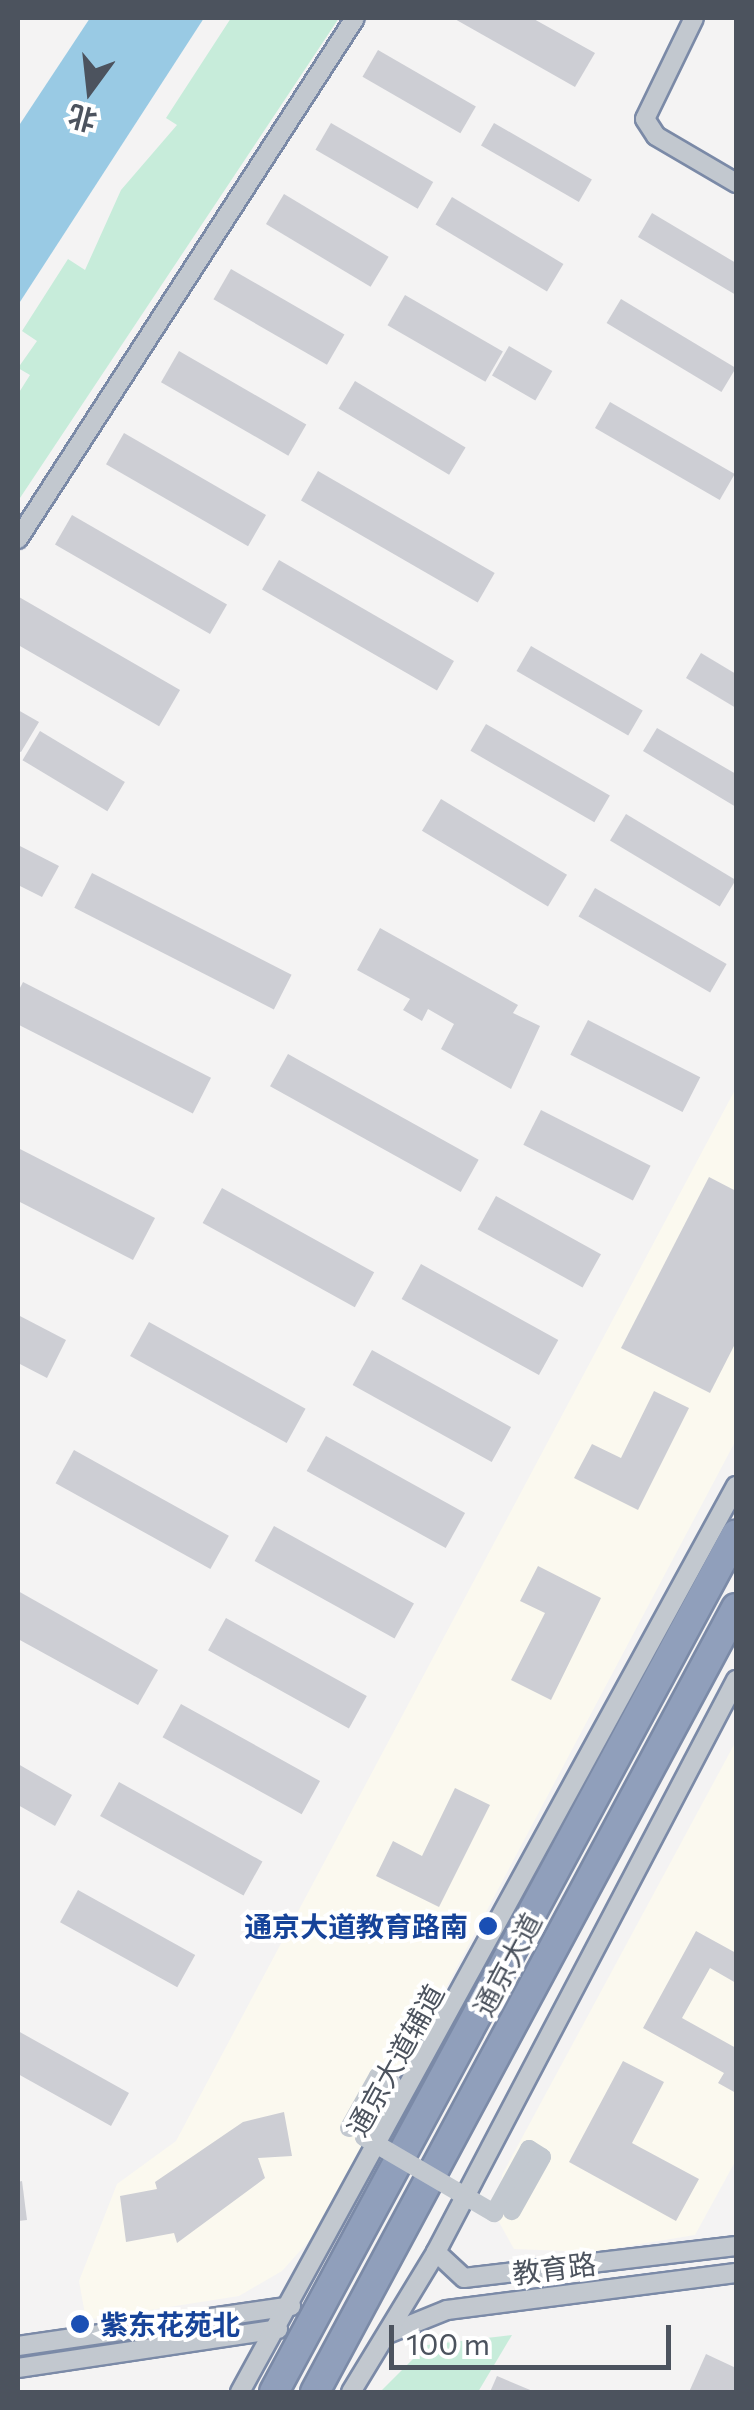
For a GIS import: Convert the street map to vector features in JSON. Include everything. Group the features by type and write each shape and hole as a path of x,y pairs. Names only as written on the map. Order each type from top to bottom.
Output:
{"highway":[{"name":"通京大道","path":"274,2392 736,1534"},
{"name":"通京大道","path":"315,2392 736,1608"}],"street":[{"path":"18,539 355,18"},
{"path":"694,18 645,119 656,136 736,184"},
{"name":"通京大道辅道","path":"240,2392 278,2330 736,1486"},
{"path":"351,2392 436,2252 736,1680"},
{"path":"349,2128 378,2076 392,2083 364,2137 494,2213 529,2150 542,2157 512,2211"},
{"name":"教育路","path":"436,2252 464,2278 736,2246"},
{"name":"教育路","path":"385,2336 417,2317 447,2310 736,2273"},
{"path":"18,2346 291,2306"},
{"path":"18,2368 278,2330"}],"shaded area":[{"path":"736,1088 736,1440 316,2233 282,2271 239,2296 86,2320 79,2281 117,2184 176,2141"},
{"path":"736,1741 736,2160 695,2235 592,2252 514,2249 499,2222 502,2175"}],"green space":[{"path":"231,18 339,18 18,501 18,394 30,375 18,368 37,341 22,331 68,259 85,270 121,190 177,125 166,118"},
{"path":"512,2335 478,2392 380,2392 427,2345"}],"water":[{"path":"90,18 204,18 18,305 18,127"}],"building":[{"path":"453,18 532,18 595,53 575,87"},
{"path":"378,50 476,106 460,133 362,77"},
{"path":"331,123 433,182 418,209 316,150"},
{"path":"494,123 592,179 579,202 481,146"},
{"path":"284,194 389,257 371,287 266,224"},
{"path":"452,197 563,264 547,291 436,224"},
{"path":"652,213 736,263 736,295 638,237"},
{"path":"231,269 344,334 327,365 214,299"},
{"path":"405,295 503,352 485,382 388,325"},
{"path":"621,299 736,368 721,392 607,323"},
{"path":"509,346 552,371 535,400 492,375"},
{"path":"179,351 306,424 288,456 161,382"},
{"path":"355,381 466,447 449,475 339,408"},
{"path":"610,402 735,474 720,500 595,428"},
{"path":"124,433 266,515 248,546 106,464"},
{"path":"318,471 495,573 478,602 301,500"},
{"path":"72,515 227,604 210,634 55,544"},
{"path":"279,560 454,661 437,690 262,589"},
{"path":"19,597 180,690 159,726 18,645"},
{"path":"531,646 643,710 628,736 516,671"},
{"path":"701,653 736,674 736,708 686,678"},
{"path":"18,710 39,722 21,752 18,751"},
{"path":"486,724 610,795 594,822 470,751"},
{"path":"657,728 736,774 736,807 643,751"},
{"path":"40,731 125,782 107,811 22,760"},
{"path":"441,799 567,875 548,906 422,831"},
{"path":"626,814 736,880 720,906 610,841"},
{"path":"18,845 59,866 42,897 18,885"},
{"path":"92,873 292,975 274,1009 74,908"},
{"path":"595,888 727,964 710,993 578,917"},
{"path":"380,928 518,1005 513,1013 540,1026 511,1089 441,1049 454,1024 428,1009 422,1021 403,1010 410,999 357,970"},
{"path":"23,982 211,1078 193,1113 18,1024 18,992"},
{"path":"588,1020 700,1077 683,1112 570,1055"},
{"path":"288,1054 479,1160 461,1192 270,1086"},
{"path":"541,1110 651,1166 633,1201 523,1145"},
{"path":"18,1148 155,1218 133,1260 18,1201"},
{"path":"709,1177 736,1191 736,1342 710,1393 621,1348"},
{"path":"222,1188 374,1272 355,1307 203,1223"},
{"path":"496,1196 601,1254 583,1287 478,1229"},
{"path":"421,1264 558,1340 539,1375 402,1299"},
{"path":"18,1315 66,1340 47,1378 18,1363"},
{"path":"149,1322 306,1409 287,1443 130,1356"},
{"path":"372,1350 511,1427 492,1462 353,1385"},
{"path":"654,1391 689,1408 638,1510 574,1478 592,1444 621,1458"},
{"path":"326,1436 465,1513 446,1548 307,1471"},
{"path":"74,1450 229,1536 210,1569 56,1483"},
{"path":"274,1526 414,1604 395,1639 255,1561"},
{"path":"538,1566 601,1598 551,1700 511,1680 545,1613 520,1601"},
{"path":"18,1591 158,1670 138,1705 18,1639"},
{"path":"226,1618 367,1696 349,1728 208,1650"},
{"path":"181,1704 320,1781 302,1814 163,1737"},
{"path":"18,1764 72,1795 55,1826 18,1805"},
{"path":"119,1782 262,1862 244,1896 100,1816"},
{"path":"455,1788 490,1805 439,1907 376,1876 393,1841 422,1856"},
{"path":"78,1890 195,1955 177,1987 60,1922"},
{"path":"696,1931 736,1953 736,1983 710,1968 682,2018 736,2048 736,2093 718,2083 724,2073 643,2028"},
{"path":"18,2031 129,2093 111,2126 18,2074"},
{"path":"623,2061 664,2082 632,2143 699,2179 676,2221 569,2162"},
{"path":"284,2112 292,2156 258,2158 265,2178 177,2243 174,2233 126,2242 120,2196 157,2189 155,2182 243,2122"},
{"path":"22,2181 27,2220 18,2221 18,2182"},
{"path":"706,2354 736,2368 736,2392 689,2392"},
{"path":"497,2376 535,2392 490,2392"}],"place":[{"name":"通京大道教育路南","path":"488,1926"},
{"name":"紫东花苑北","path":"80,2324"}]}
